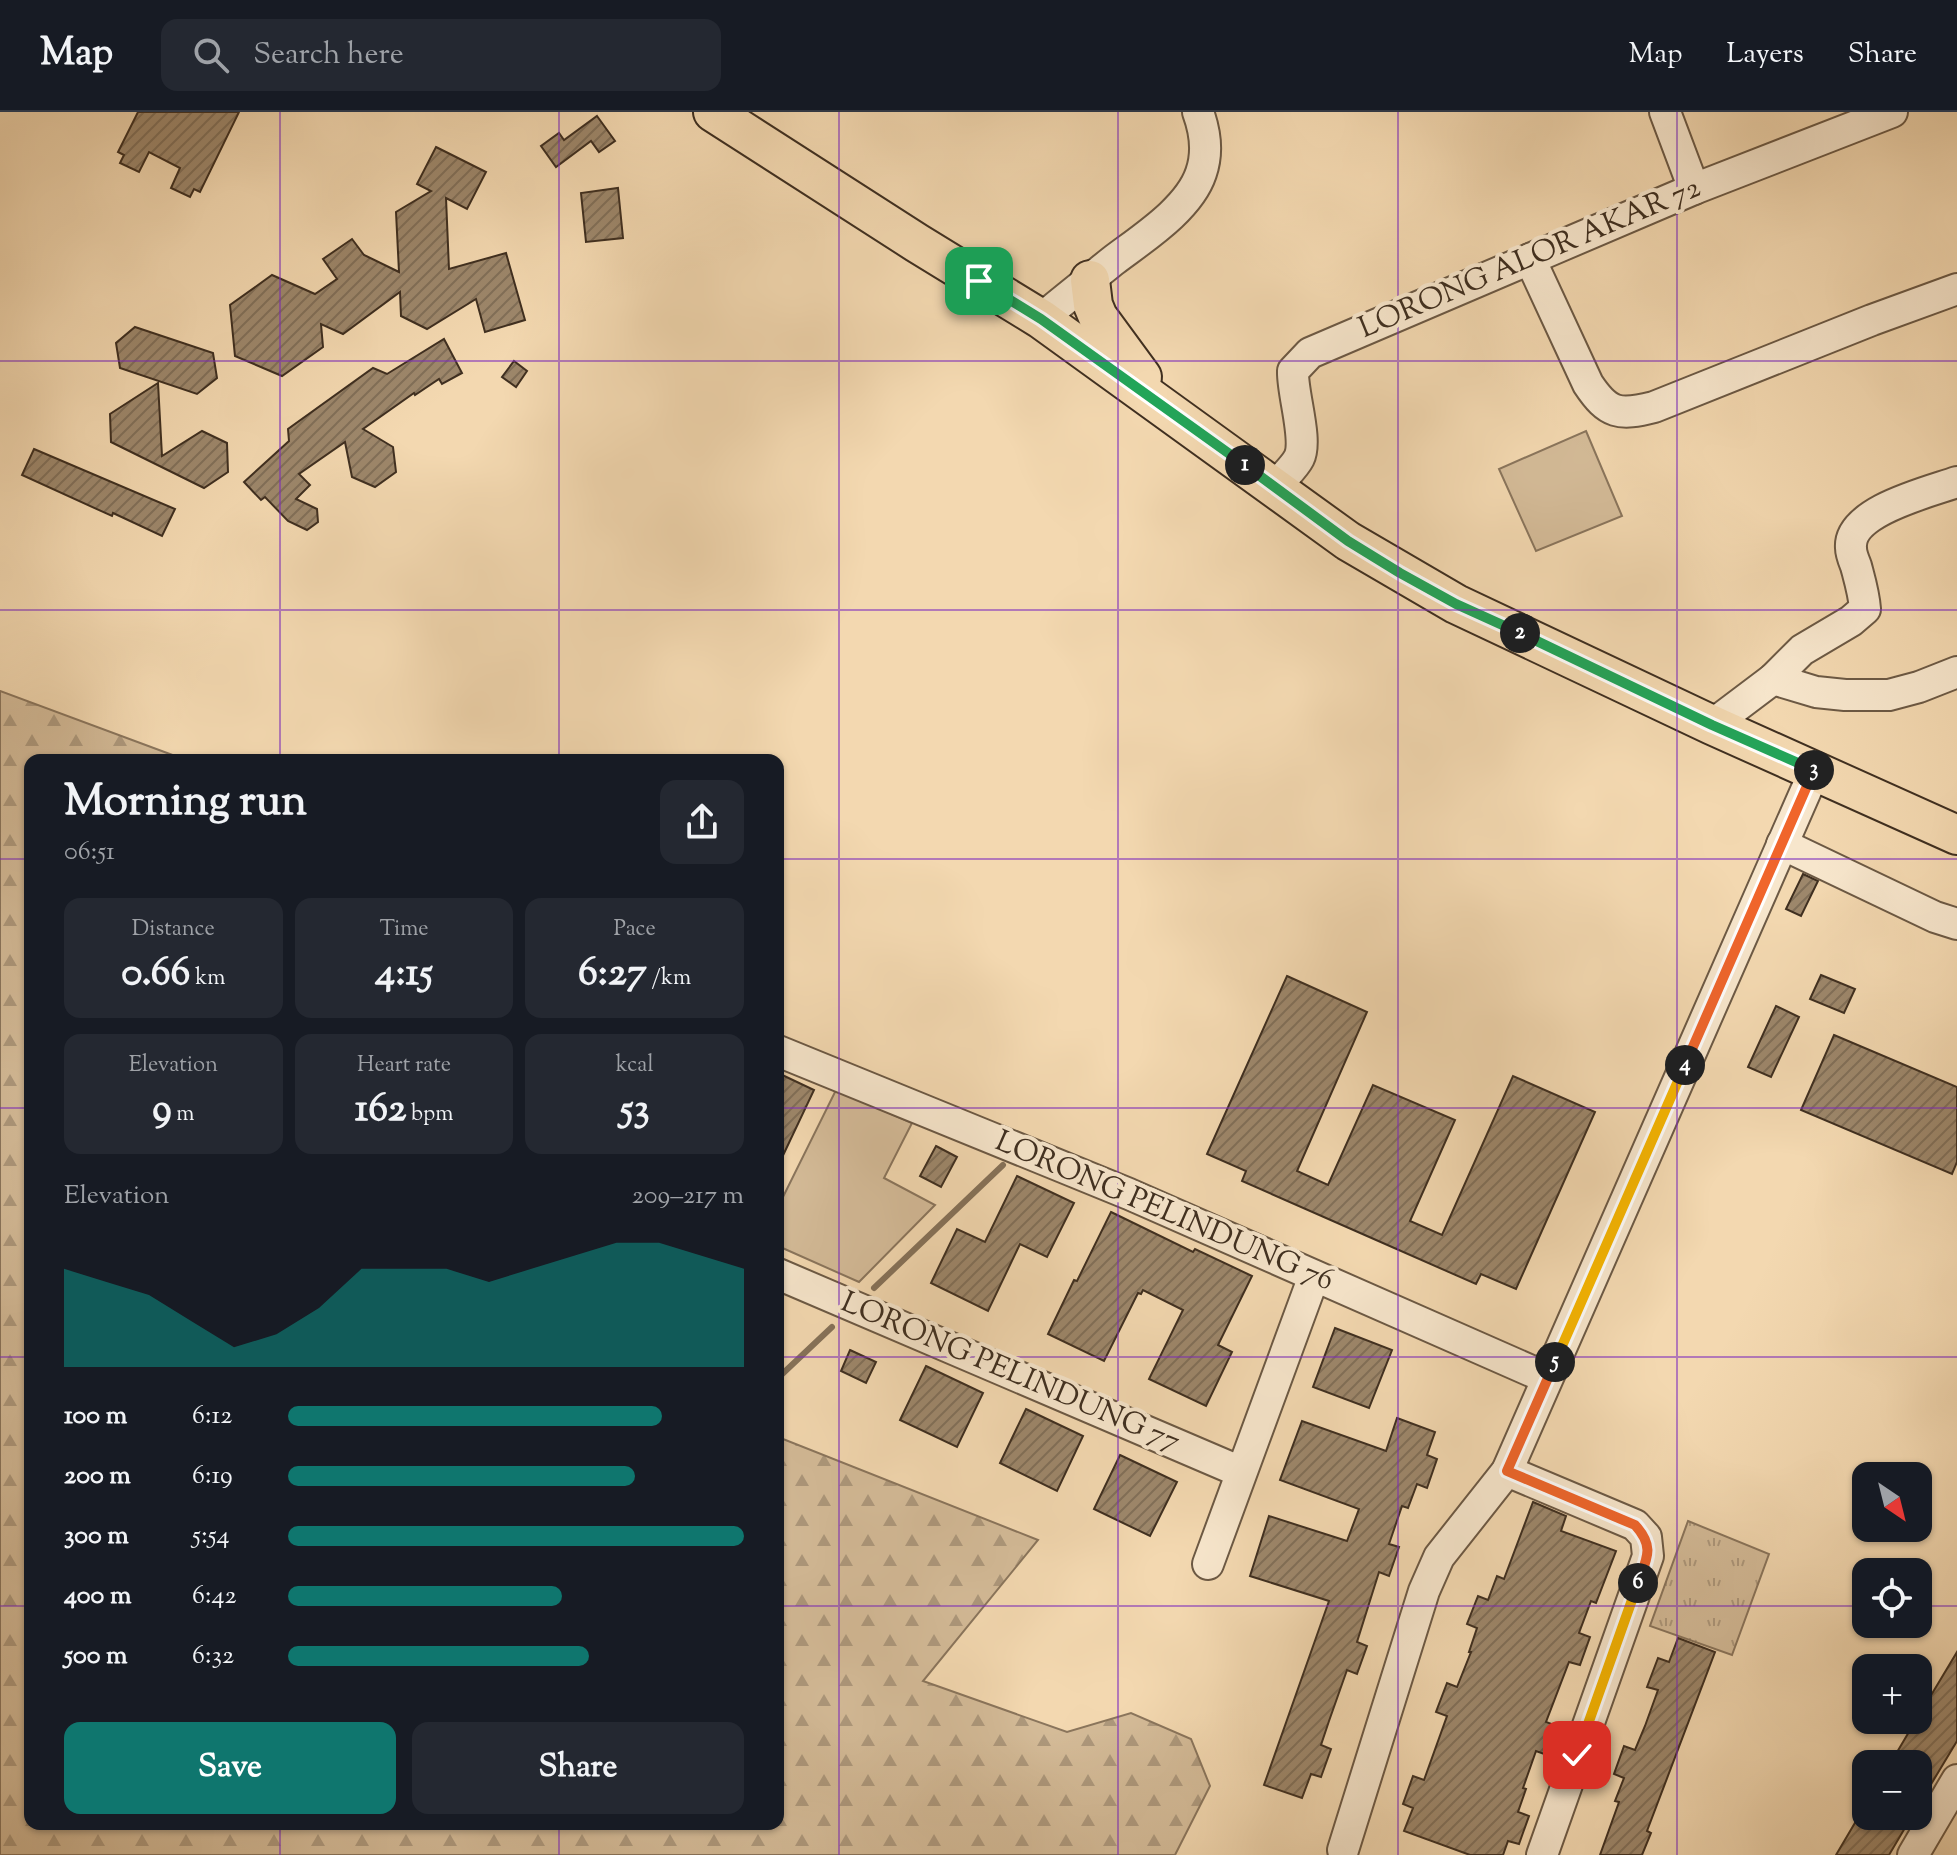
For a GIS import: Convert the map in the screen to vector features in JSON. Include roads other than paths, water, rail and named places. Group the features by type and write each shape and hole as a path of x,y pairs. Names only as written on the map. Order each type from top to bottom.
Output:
{"main road":[{"path":"713,112 1041,319 1348,541 1456,604 1712,725 1957,835"},
{"path":"1090,280 1098,317 1164,406"}],"street":[{"path":"1041,319 1164,221 1191,194 1201,175 1205,156 1203,127 1198,112"},
{"path":"1665,112 1694,189"},
{"name":"LORONG ALOR AKAR 72","path":"1275,487 1300,457 1293,371 1310,353 1694,189 1892,112"},
{"path":"1530,259 1588,384 1601,403 1617,411 1633,412 1654,407 1957,289"},
{"path":"1712,725 1773,679 1802,650 1851,621 1865,609 1851,548 1852,535 1861,524 1876,512 1957,482"},
{"path":"1773,679 1816,692 1889,695 1957,672"},
{"path":"1343,1850 1429,1579 1439,1557 1507,1471 1815,770"},
{"path":"1782,844 1935,917 1957,924"},
{"name":"LORONG PELINDUNG 76","path":"784,1053 1129,1194 1547,1378"},
{"path":"1208,1564 1314,1276"},
{"name":"LORONG PELINDUNG 77","path":"784,1277 1241,1472"},
{"path":"1507,1471 1635,1525 1646,1537 1648,1556 1542,1855"},
{"path":"1913,1855 1957,1780"}],"waterway":[{"path":"874,1288 1003,1165"},
{"path":"784,1372 832,1327"}]}
